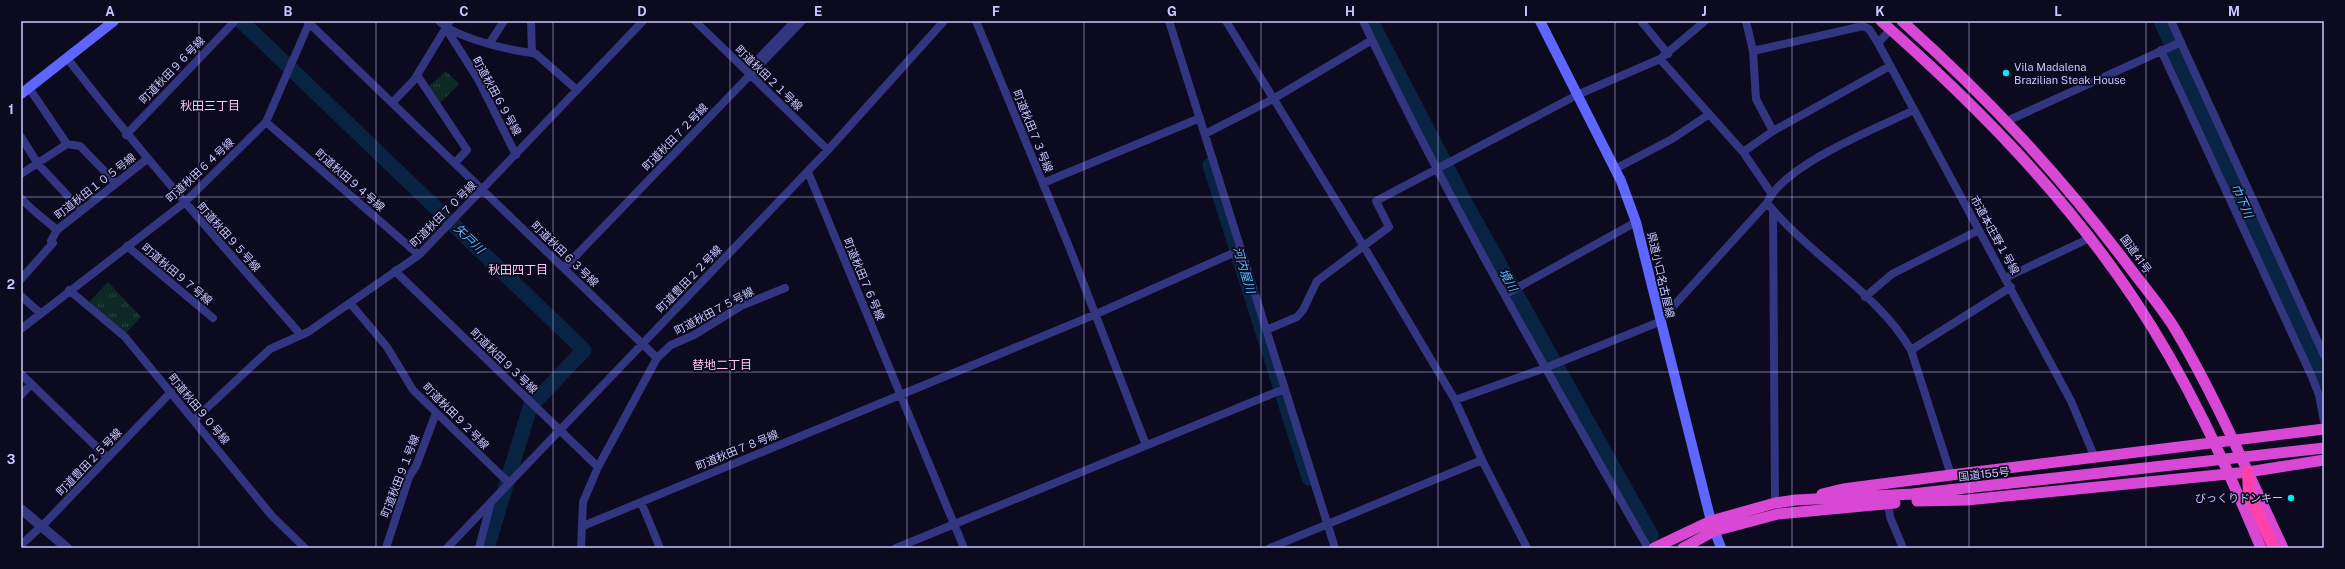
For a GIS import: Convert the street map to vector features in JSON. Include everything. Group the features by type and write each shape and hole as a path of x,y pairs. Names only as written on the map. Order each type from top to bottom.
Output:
{"highway":[{"path":"1881,21 2005,139 2055,195 2090,238 2149,324 2191,396 2230,474 2261,548"},
{"name":"国道41号","path":"1902,21 2007,120 2085,208 2152,297 2174,328 2234,440 2283,548"},
{"path":"1796,500 1843,489 2324,429"},
{"name":"国道155号","path":"1683,548 1712,526 1778,514 1917,501 1965,492 2324,448"},
{"name":"国道155号","path":"1654,548 1775,503 1796,500 1965,492 2324,454"},
{"path":"1917,501 1967,500 2230,474 2324,460"},
{"path":"2248,472 2249,494 2274,548"}],"main road":[{"path":"25,91 114,21"},
{"name":"県道小口名古屋線","path":"1540,21 1615,169 1636,222 1659,322 1712,526 1722,548"}],"street":[{"name":"町道秋田９６号線","path":"126,135 235,21"},
{"path":"439,21 489,44 536,54 577,90"},
{"path":"489,44 504,21"},
{"path":"530,21 532,54"},
{"name":"町道秋田７０号線","path":"194,420 270,349 301,335 419,255 483,190 643,21"},
{"name":"町道秋田２１号線","path":"695,21 828,150"},
{"path":"562,267 748,73 795,21"},
{"path":"748,73 802,21"},
{"name":"町道豊田２２号線","path":"447,548 808,172 944,21"},
{"name":"町道秋田７３号線","path":"976,21 1070,249 1094,315 1146,445"},
{"path":"1169,21 1326,524 1335,548"},
{"path":"1226,21 1363,245 1455,400 1482,460 1527,548"},
{"path":"1363,21 1438,168 1546,368 1648,548"},
{"path":"1641,21 1668,54"},
{"path":"1266,330 1297,317 1318,281 1363,245 1389,227 1376,201 1577,95 1660,60 1705,21"},
{"path":"1746,21 1753,51 1756,99 1773,131"},
{"path":"2171,21 2324,355"},
{"name":"町道秋田６３号線","path":"309,22 657,358"},
{"name":"町道秋田６４号線","path":"21,328 184,203 266,122 309,22"},
{"path":"392,103 417,76 448,24"},
{"name":"町道秋田６９号線","path":"448,24 478,79 516,155"},
{"name":"市道本庄野１号線","path":"1753,51 1863,26 1870,29 2011,287 2071,401 2095,458"},
{"path":"1878,43 1891,29"},
{"path":"1205,134 1273,98 1372,40"},
{"path":"2007,120 2181,42"},
{"path":"2161,50 2312,377 2324,421"},
{"name":"町道秋田９５号線","path":"66,58 126,135 301,335"},
{"path":"1660,60 1708,115 1743,152 1771,193"},
{"path":"1743,152 1773,131 1890,66"},
{"path":"417,76 467,150 455,163"},
{"path":"25,91 67,144"},
{"path":"1455,400 1546,368 1659,322 1767,203 1771,193 1793,174 1845,143 1914,110"},
{"path":"1615,169 1672,139 1708,115"},
{"path":"1043,183 1200,118"},
{"name":"町道秋田９４号線","path":"266,122 419,255"},
{"path":"21,137 38,162 81,210"},
{"path":"21,174 67,144 80,146 116,183"},
{"name":"町道秋田１０５号線","path":"21,198 25,209 57,230 147,159"},
{"name":"町道秋田７６号線","path":"808,172 964,548"},
{"path":"1767,203 1902,334 1911,350 1951,475"},
{"path":"1773,210 1775,503"},
{"path":"1506,294 1636,222"},
{"path":"21,279 53,243 51,241 57,230"},
{"path":"1865,297 1892,274 1979,230"},
{"path":"2005,278 2090,238"},
{"name":"町道秋田９７号線","path":"127,246 213,318"},
{"name":"町道秋田７８号線","path":"582,526 1094,315 1240,250"},
{"name":"町道秋田９３号線","path":"396,271 598,467"},
{"path":"1911,350 2011,287"},
{"name":"町道秋田７５号線","path":"657,358 671,345 694,335 741,306 785,288"},
{"name":"町道秋田９０号線","path":"69,290 125,337 272,516 305,548"},
{"path":"21,296 40,314"},
{"name":"町道秋田９２号線","path":"350,303 387,347 413,390 509,484"},
{"path":"582,548 583,502 598,467 657,358"},
{"path":"21,374 108,458"},
{"path":"21,395 32,384"},
{"path":"896,548 1284,389"},
{"name":"町道豊田２５号線","path":"21,545 108,458 171,392"},
{"name":"町道秋田９１号線","path":"386,548 409,477 416,466 436,413"},
{"path":"1270,548 1482,460"},
{"path":"479,548 491,502"},
{"path":"640,502 660,548"},
{"path":"1888,503 1890,517 1903,548"},
{"path":"21,509 67,548"}],"green space":[{"path":"446,71 459,84 439,104 428,87"},
{"path":"108,282 141,317 126,333 89,302"}],"waterway":[{"name":"矢戸川","path":"241,21 584,350 530,407 487,548"},
{"name":"境川","path":"1371,21 1467,206 1651,535"},
{"name":"巾下川","path":"2161,21 2324,381"},
{"name":"河内屋川","path":"1210,165 1309,478"}],"place":[{"name":"Vila Madalena Brazilian Steak House","path":"2006,73"},
{"name":"びっくりドンキー","path":"2291,498"}],"district":[{"name":"秋田三丁目","path":"210,106"},
{"name":"秋田四丁目","path":"518,270"},
{"name":"替地二丁目","path":"722,365"}]}
